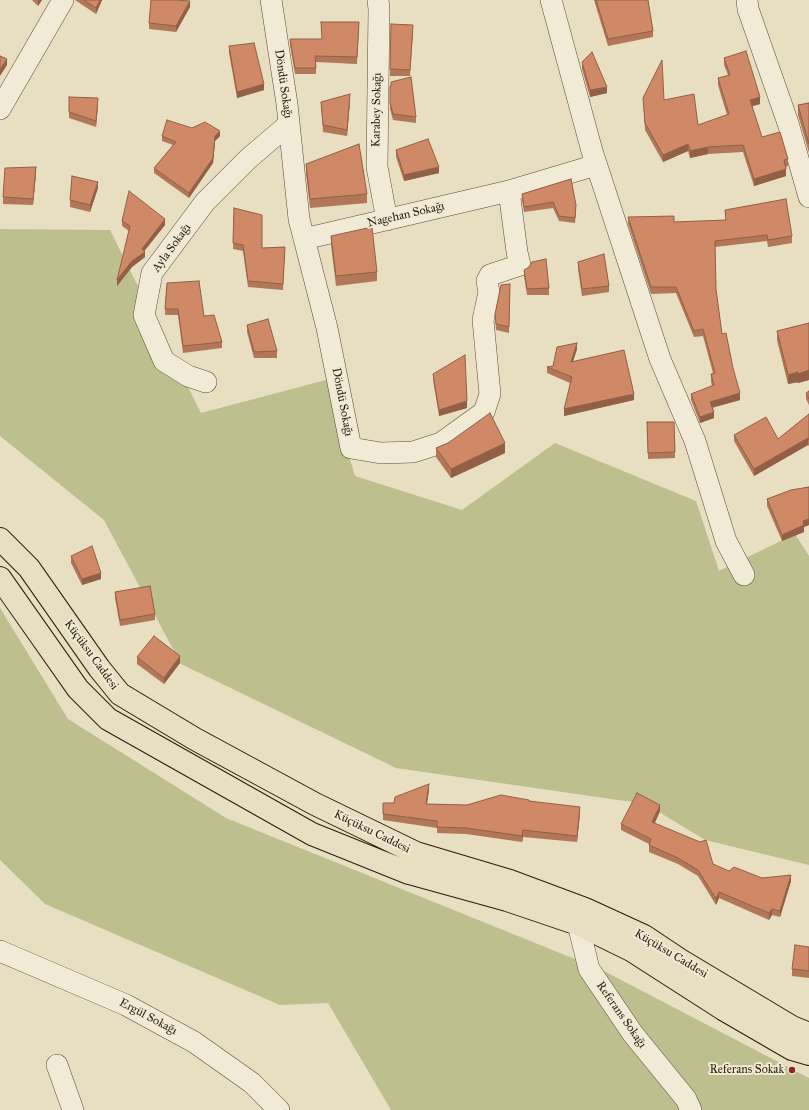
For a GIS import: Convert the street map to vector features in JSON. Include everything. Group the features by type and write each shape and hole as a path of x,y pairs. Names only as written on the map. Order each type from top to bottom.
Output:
{"main road":[{"name":"Küçüksu Caddesi","path":"0,539 29,568 99,668 120,694 195,739 315,804 416,853 510,881 582,916 631,950 723,1009 792,1049 809,1054"},
{"name":"Küçüksu Caddesi","path":"0,578 78,689 108,719 312,834 409,873 507,900 582,916 644,936 680,960 792,1027 809,1034"}],"street":[{"path":"0,108 63,0"},
{"name":"Döndü Sokağı","path":"271,0 289,124 299,219 327,328 351,448 381,453 413,452 441,443 484,412 490,394 483,320 488,292 487,281 490,275 520,266 509,191"},
{"name":"Karabey Sokağı","path":"378,0 377,167 387,220"},
{"path":"551,0 596,165 660,359 695,441 726,541 744,574"},
{"path":"747,0 748,9 788,123 809,197"},
{"name":"Ayla Sokağı","path":"206,382 188,376 164,361 144,316 152,273 205,202 248,159 289,124"},
{"path":"509,191 596,165"},
{"name":"Nagehan Sokağı","path":"304,239 509,191"},
{"name":"Referans Sokağı","path":"582,916 589,969 634,1034 686,1099 691,1110"},
{"name":"Ergül Sokağı","path":"0,951 126,1005 194,1042 252,1083 279,1110"},
{"path":"57,1065 72,1110"}],"green space":[{"path":"0,229 110,230 201,413 326,380 355,476 462,510 555,443 696,501 719,571 795,534 809,556 809,865 705,840 646,804 396,768 181,664 104,520 0,436"},
{"path":"0,608 68,719 226,818 602,970 809,1078 809,1110 391,1110 328,1003 280,1005 45,904 0,860"}],"building":[{"path":"84,0 100,0 96,8"},
{"path":"151,0 190,1 176,26 149,23"},
{"path":"596,0 648,0 653,31 608,39"},
{"path":"321,22 359,22 357,57 315,56 316,68 295,68 290,39 322,39"},
{"path":"391,24 413,25 410,70 390,69"},
{"path":"254,43 264,84 237,92 229,46"},
{"path":"746,51 760,97 750,100 762,137 780,132 788,159 784,160 786,169 754,179 743,145 708,147 690,151 688,144 663,155 645,123 643,98 662,60 664,100 694,94 698,125 729,114 718,78 730,75 724,58"},
{"path":"592,52 607,87 590,90 582,62"},
{"path":"0,56 7,59 0,70"},
{"path":"411,77 416,117 393,114 390,103 391,82"},
{"path":"350,94 347,130 323,125 321,102"},
{"path":"69,97 98,98 96,121 69,112"},
{"path":"809,103 809,144 798,105"},
{"path":"167,120 192,128 205,122 220,131 215,136 213,158 189,193 154,168 176,142 162,136"},
{"path":"428,139 439,167 404,175 396,150"},
{"path":"359,144 367,194 310,199 306,164"},
{"path":"36,167 33,199 3,197 5,168"},
{"path":"72,176 98,182 90,205 70,200"},
{"path":"571,179 576,205 575,218 559,216 553,202 524,207 522,194"},
{"path":"129,191 165,219 142,249 145,252 132,261 117,280 130,226 122,221"},
{"path":"786,199 792,236 768,240 767,235 715,241 716,289 722,334 726,333 740,393 710,402 714,412 700,417 691,394 714,385 711,374 715,373 703,329 694,331 676,287 651,287 628,217 674,216 674,222 726,220 725,210"},
{"path":"234,208 262,215 262,248 285,247 283,284 248,281 243,245 233,243"},
{"path":"372,227 377,272 336,276 331,236"},
{"path":"604,254 609,286 582,289 578,262"},
{"path":"546,259 549,288 527,289 524,270 529,267 532,262"},
{"path":"199,281 204,316 214,315 222,342 183,346 178,309 165,309 167,283"},
{"path":"510,284 509,327 496,324 495,314 501,285"},
{"path":"268,319 277,351 254,352 247,325"},
{"path":"809,323 809,370 798,374 798,372 788,375 777,331"},
{"path":"577,343 571,362 624,350 634,394 564,409 572,377 547,367 553,366 557,347"},
{"path":"465,355 467,401 439,410 433,374"},
{"path":"809,391 809,399 806,393"},
{"path":"490,413 505,443 451,469 436,448 448,443"},
{"path":"809,414 809,440 808,438 754,469 734,435 766,417 778,439"},
{"path":"647,422 674,422 675,452 648,453"},
{"path":"809,487 809,519 803,521 804,525 782,535 767,499 791,490"},
{"path":"92,546 101,573 82,579 71,556"},
{"path":"150,586 155,614 120,620 115,592"},
{"path":"154,636 180,656 164,678 137,657"},
{"path":"429,784 426,804 467,805 501,795 529,801 580,807 577,836 523,830 522,836 466,828 437,827 437,821 383,814 383,803 394,803 395,797"},
{"path":"637,793 660,805 652,822 700,842 706,840 713,864 729,871 734,867 762,878 791,875 780,911 772,909 769,913 719,892 716,899 698,870 678,858 649,845 651,839 621,824"},
{"path":"795,945 809,947 809,971 792,969"}],"place":[{"name":"Referans Sokak","path":"792,1070"}]}
